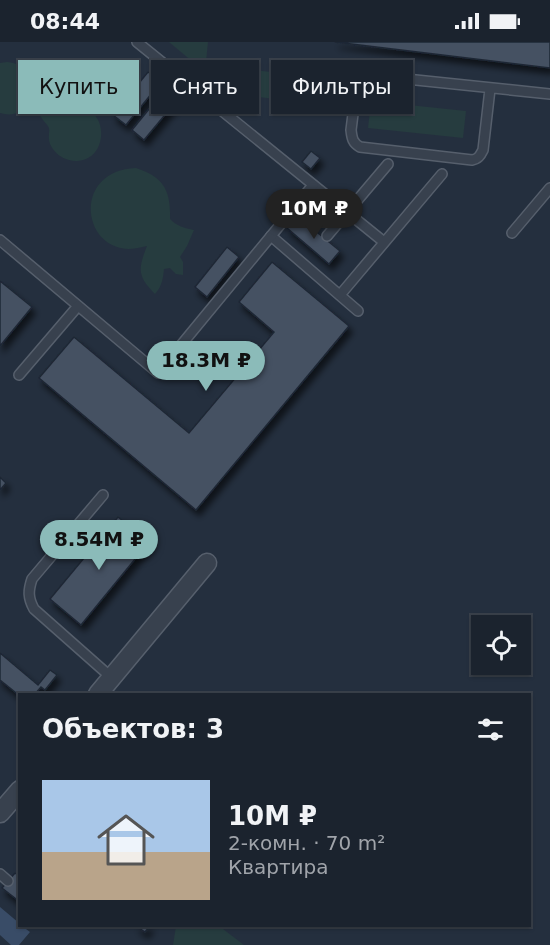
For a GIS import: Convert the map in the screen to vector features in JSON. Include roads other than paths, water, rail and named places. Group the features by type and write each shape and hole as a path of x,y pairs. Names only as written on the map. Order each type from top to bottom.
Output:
{"street":[{"path":"99,693 207,563"},
{"path":"0,813 18,792"}],"lane":[{"path":"138,42 384,242"},
{"path":"490,89 483,150 477,159 360,147 352,138 358,74 550,94"},
{"path":"327,236 388,164"},
{"path":"340,295 442,174"},
{"path":"0,240 158,373 313,185"},
{"path":"512,233 550,188"},
{"path":"271,236 358,311"},
{"path":"19,375 78,306"},
{"path":"103,495 32,579 28,589 28,599 34,609 112,678"},
{"path":"0,874 8,881"}],"water":[{"path":"0,907 18,922 18,927 23,927 30,932 19,945 11,945 0,935"}]}
